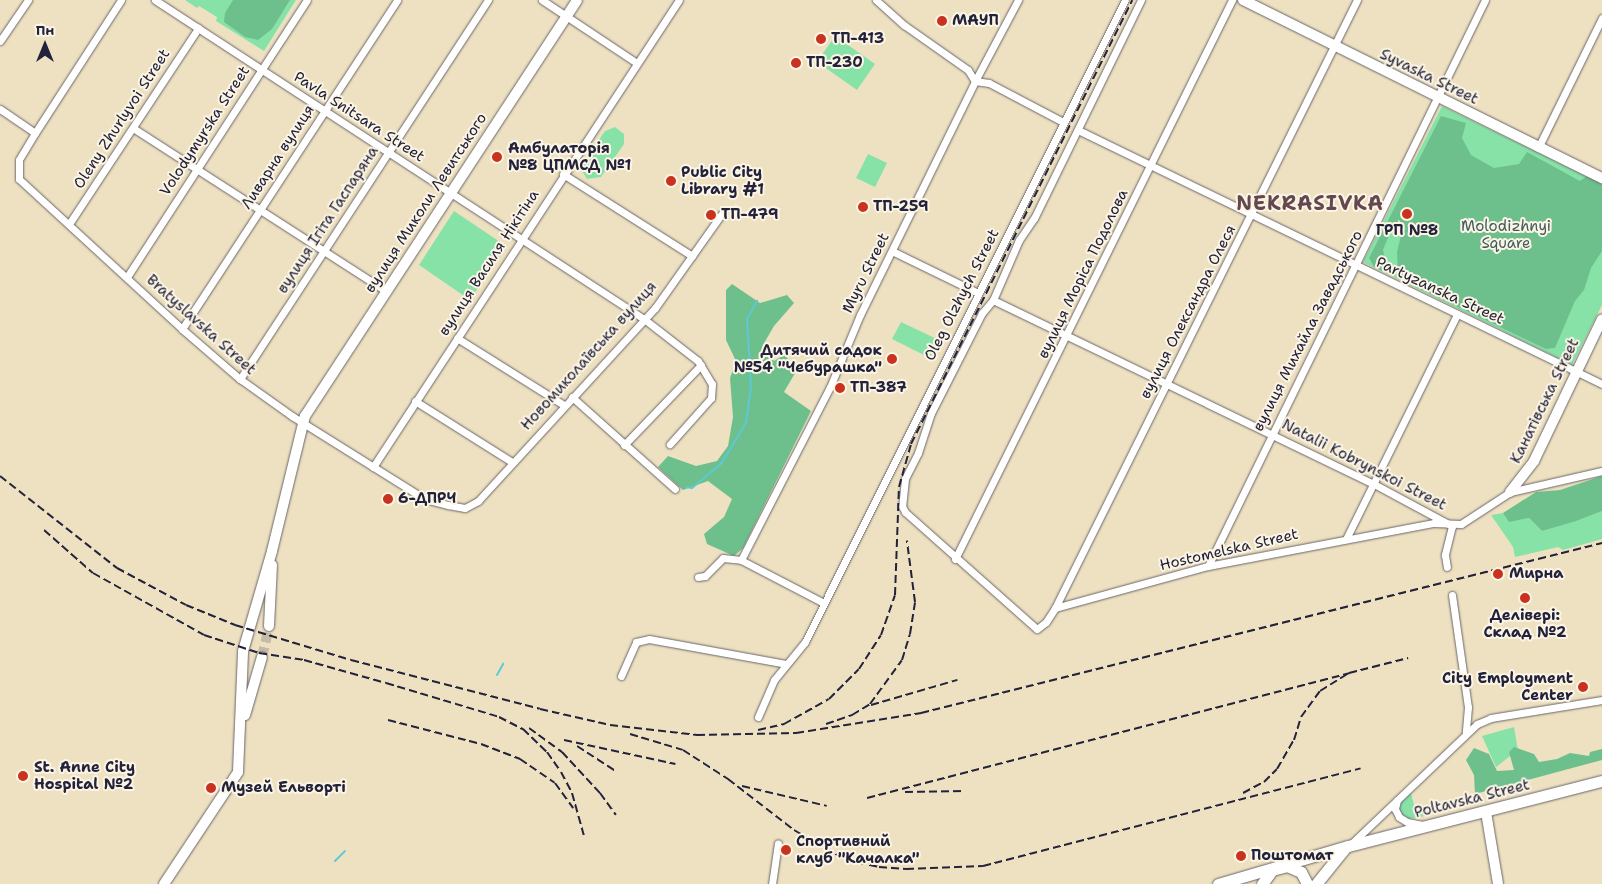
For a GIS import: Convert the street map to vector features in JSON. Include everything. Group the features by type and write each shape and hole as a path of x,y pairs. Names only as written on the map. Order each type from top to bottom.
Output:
{"main road":[{"name":"вулиця Миколи Левитського","path":"272,551 302,423 386,291 577,0"},
{"name":"Syvaska Street","path":"1244,0 1538,148 1602,178"},
{"name":"Канатівська Street","path":"1510,492 1534,461 1602,319"},
{"path":"269,626 272,551"},
{"path":"164,884 236,778 240,765 243,651 272,551"},
{"path":"241,728 262,657"},
{"name":"Poltavska Street","path":"1218,884 1348,846 1602,782"},
{"path":"1486,812 1498,884"},
{"path":"1316,884 1330,864 1348,846"},
{"path":"1262,884 1268,873 1279,866 1296,869 1307,884"}],"street":[{"path":"0,41 28,0"},
{"name":"Bratyslavska Street","path":"121,0 19,160 18,175 182,329 240,379 302,423 425,499 465,508"},
{"name":"Pavla Snitsara Street","path":"155,0 390,152 519,240 644,319 701,365 712,384 711,398 670,444"},
{"name":"Volodymyrska Street","path":"127,277 307,0"},
{"name":"Ливарна вулиця","path":"182,329 397,0"},
{"name":"вулиця Ігіта Гаспаряна","path":"240,379 488,0"},
{"path":"542,0 637,63"},
{"name":"вулиця Василя Нікітіна","path":"373,467 519,240 679,0"},
{"path":"876,0 911,31 968,70 975,81 989,83 1063,122"},
{"name":"Myru Street","path":"741,560 830,387 892,251 975,81 1018,0"},
{"name":"Oleg Olzhych Street","path":"758,717 763,700 786,664 805,642 1125,0"},
{"name":"Oleg Olzhych Street","path":"955,559 905,512 902,506 904,479 918,453 932,413 982,313 993,300 1019,240 1034,218 1141,0"},
{"name":"вулиця Моріса Подолова","path":"955,559 1068,335 1232,0"},
{"name":"вулиця Олександра Олеся","path":"1055,608 1252,215 1357,0"},
{"name":"вулиця Михайла Завадського","path":"1208,566 1271,433 1358,266 1485,0"},
{"path":"1538,148 1602,18"},
{"name":"Oleny Zhurlyvoi Street","path":"69,224 198,28"},
{"path":"0,109 35,134"},
{"path":"133,128 261,210 323,253 386,291"},
{"name":"Partyzanska Street","path":"1078,130 1602,384"},
{"path":"563,174 692,256"},
{"name":"Новомиколаївська вулиця","path":"465,508 478,502 512,462 644,319 723,212"},
{"path":"892,251 978,293"},
{"name":"Natalii Kobrynskoi Street","path":"993,300 1168,382 1374,484 1452,526"},
{"path":"1346,538 1458,314"},
{"path":"457,338 564,405"},
{"path":"624,445 701,365"},
{"path":"572,397 675,489"},
{"path":"415,401 512,462"},
{"name":"Hostomelska Street","path":"1055,608 1208,566 1346,538 1434,523 1452,526 1478,515 1510,492 1602,471"},
{"path":"1447,567 1444,555 1452,526"},
{"path":"698,577 705,576 723,558 741,560 824,603"},
{"path":"955,559 1037,629 1046,622 1055,608"},
{"path":"1452,595 1468,707 1466,732"},
{"path":"621,676 636,642 649,639 786,664"},
{"path":"1348,846 1466,732 1491,718 1602,700"},
{"path":"1398,799 1396,809 1402,820 1428,825"},
{"path":"772,884 778,843"}],"green space":[{"path":"185,0 296,0 264,51 216,21 217,17"},
{"path":"233,0 290,0 272,29 258,40 245,37 224,22 225,13"},
{"path":"835,36 875,64 857,90 817,62"},
{"name":"Molodіzhnyi Square","path":"1442,106 1602,184 1602,305 1572,365 1363,262"},
{"name":"Molodіzhnyi Square","path":"1441,116 1466,123 1462,138 1471,155 1494,168 1519,164 1527,152 1580,181 1587,176 1602,184 1602,251 1591,268 1584,290 1575,301 1555,348 1546,349 1410,284 1398,274 1397,252 1403,227 1392,228 1383,250 1386,263 1382,271 1374,267 1369,258"},
{"path":"615,127 624,134 624,144 601,177 587,179 582,171 582,164 605,131"},
{"path":"868,154 887,163 875,187 856,178"},
{"path":"454,211 506,246 470,300 419,265"},
{"path":"732,284 760,303 787,295 794,303 774,326 763,345 774,361 784,355 798,368 784,392 811,411 743,548 734,556 707,544 704,534 724,517 732,499 708,481 683,490 658,467 668,456 696,466 717,461 728,446 733,417 730,378 736,361 726,340 726,290"},
{"path":"901,322 939,340 930,358 892,339"},
{"path":"1602,476 1602,511 1576,521 1542,531 1529,518 1509,522 1503,513 1536,492 1560,490"},
{"path":"1602,511 1602,539 1563,550 1558,547 1515,557 1513,547 1491,515 1503,513 1509,521 1529,518 1542,531"},
{"path":"1514,727 1518,750 1496,767 1482,736"},
{"path":"1514,747 1534,754 1539,762 1557,759 1570,753 1589,756 1590,752 1602,749 1602,760 1475,794 1474,775 1466,760 1474,748 1489,754 1497,771 1514,770 1509,752"},
{"path":"1410,790 1416,812 1423,810 1425,816 1409,819 1399,813 1398,804"}],"waterway":[{"path":"686,487 692,488 721,464 746,423 751,388 747,319 757,301"},
{"path":"497,675 503,664"},
{"path":"335,861 345,851"}],"tunnel":[{"path":"262,657 269,626"}],"railway":[{"path":"758,730 784,724 829,699 859,669 881,635 895,595 899,487 911,444 1132,0"},
{"path":"0,476 117,568 186,605 235,625 351,660 540,709 610,725 697,735 796,733 921,713 1602,543"},
{"path":"44,530 93,573 204,635 259,653 304,660 386,683 499,717 523,729 547,752 561,772 572,793 584,836"},
{"path":"826,724 852,715 870,704 902,660 910,634 915,602 907,541"},
{"path":"1243,793 1264,782 1277,769 1294,740 1301,717 1320,691 1349,673 1408,658"},
{"path":"867,798 1349,673"},
{"path":"871,705 957,680"},
{"path":"388,720 481,744 520,759 555,783 573,808"},
{"path":"529,728 562,752 600,793 616,815"},
{"path":"630,734 683,750 728,779 794,830 846,860 879,867 906,869 983,866 1361,768"},
{"path":"564,740 675,764"},
{"path":"577,746 617,772"},
{"path":"742,786 827,806"},
{"path":"905,792 965,791"}],"place":[{"name":"МАУП","path":"942,21"},
{"name":"ТП-413","path":"821,39"},
{"name":"ТП-230","path":"796,63"},
{"name":"Амбулаторія №8 ЦПМСД №1","path":"497,157"},
{"name":"Public City Library #1","path":"671,181"},
{"name":"ТП-259","path":"863,207"},
{"name":"ГРП №8","path":"1407,214"},
{"name":"ТП-479","path":"711,215"},
{"name":"Дитячий садок №54 \"Чебурашка\"","path":"892,359"},
{"name":"ТП-387","path":"840,388"},
{"name":"6-ДПРЧ","path":"388,499"},
{"name":"Мирна","path":"1498,574"},
{"name":"Делівері: Склад №2","path":"1525,598"},
{"name":"City Employment Center","path":"1583,687"},
{"name":"St. Anne City Hospital №2","path":"23,776"},
{"name":"Музей Ельворті","path":"211,788"},
{"name":"Спортивний клуб \"Качалка\"","path":"786,850"},
{"name":"Поштомат","path":"1241,856"}],"district":[{"name":"NEKRASIVKA","path":"1310,203"}]}
